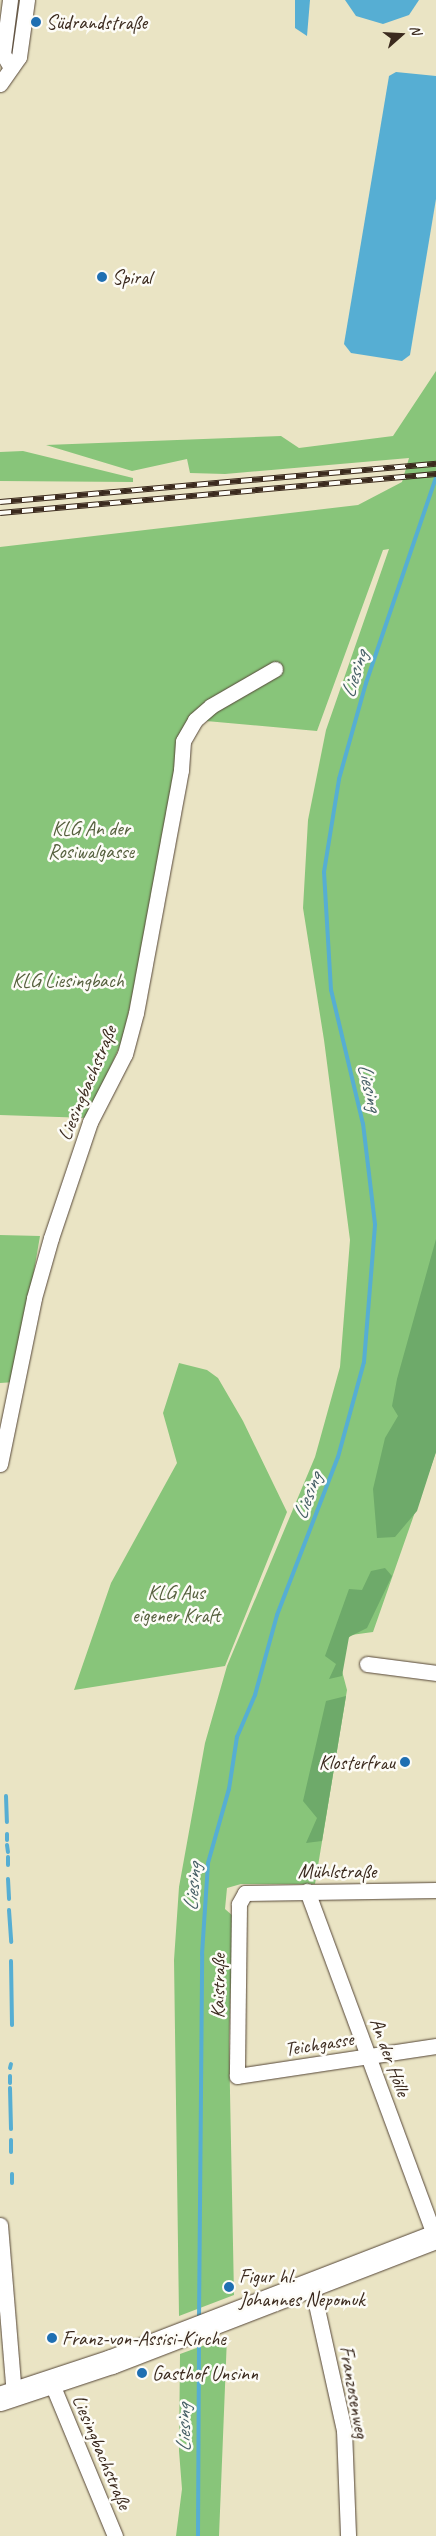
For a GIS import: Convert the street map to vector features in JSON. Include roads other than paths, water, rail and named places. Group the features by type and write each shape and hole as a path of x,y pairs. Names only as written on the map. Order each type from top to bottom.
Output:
{"main road":[{"path":"9,2392 52,2384 224,2320 436,2237"}],"street":[{"path":"4,77 3,54 10,0"},
{"path":"4,77 19,57 27,0"},
{"name":"Liesingbachstraße","path":"0,1464 34,1298 51,1238 90,1122 125,1054 136,1013 181,770 183,742 195,720 211,706 275,669"},
{"path":"367,1664 436,1673"},
{"name":"Mühlstraße","path":"241,1897 249,1892 436,1890"},
{"name":"An der Hölle","path":"307,1891 436,2237"},
{"name":"Kaistraße","path":"237,2076 241,1897"},
{"name":"Teichgasse","path":"237,2076 436,2046"},
{"path":"0,2225 9,2392"},
{"name":"Franzosenweg","path":"312,2286 344,2430 348,2536"},
{"name":"Liesingbachstraße","path":"52,2384 115,2536"}],"water":[{"path":"295,0 310,0 307,36 295,28"},
{"path":"345,0 419,0 409,15 383,24 356,16"},
{"path":"396,72 436,76 436,199 410,355 402,361 351,353 344,344 389,76"}],"waterway":[{"name":"Liesing","path":"199,2320 202,1954 208,1863 229,1789 237,1737 255,1695 277,1615 338,1457 364,1362 375,1224 363,1124 331,990 324,872 339,779 366,683 436,477"},
{"path":"6,1796 7,1822"},
{"path":"7,1834 7,1840"},
{"path":"7,1845 8,1852"},
{"path":"8,1857 8,1865"},
{"path":"8,1879 9,1899"},
{"path":"9,1910 11,1942"},
{"path":"11,1961 12,2025"},
{"path":"10,2068 11,2064"},
{"path":"10,2076 10,2083"},
{"path":"10,2088 11,2129"},
{"path":"11,2140 11,2152"},
{"path":"12,2174 12,2183"},
{"name":"Liesing","path":"198,2536 199,2337"}],"railway":[{"path":"0,502 436,464"},
{"path":"0,513 436,474"}],"place":[{"name":"Südrandstraße","path":"36,22"},
{"name":"Spiral","path":"102,277"},
{"name":"Klosterfrau","path":"405,1762"},
{"name":"Figur hl. Johannes Nepomuk","path":"229,2287"},
{"name":"Franz-von-Assisi-Kirche","path":"52,2338"},
{"name":"Gasthof Unsinn","path":"142,2373"}],"park label":[{"name":"KLG An der Rosiwalgasse","path":"91,840"},
{"name":"KLG Liesingbach","path":"68,980"},
{"name":"KLG Aus eigener Kraft","path":"176,1604"}]}
